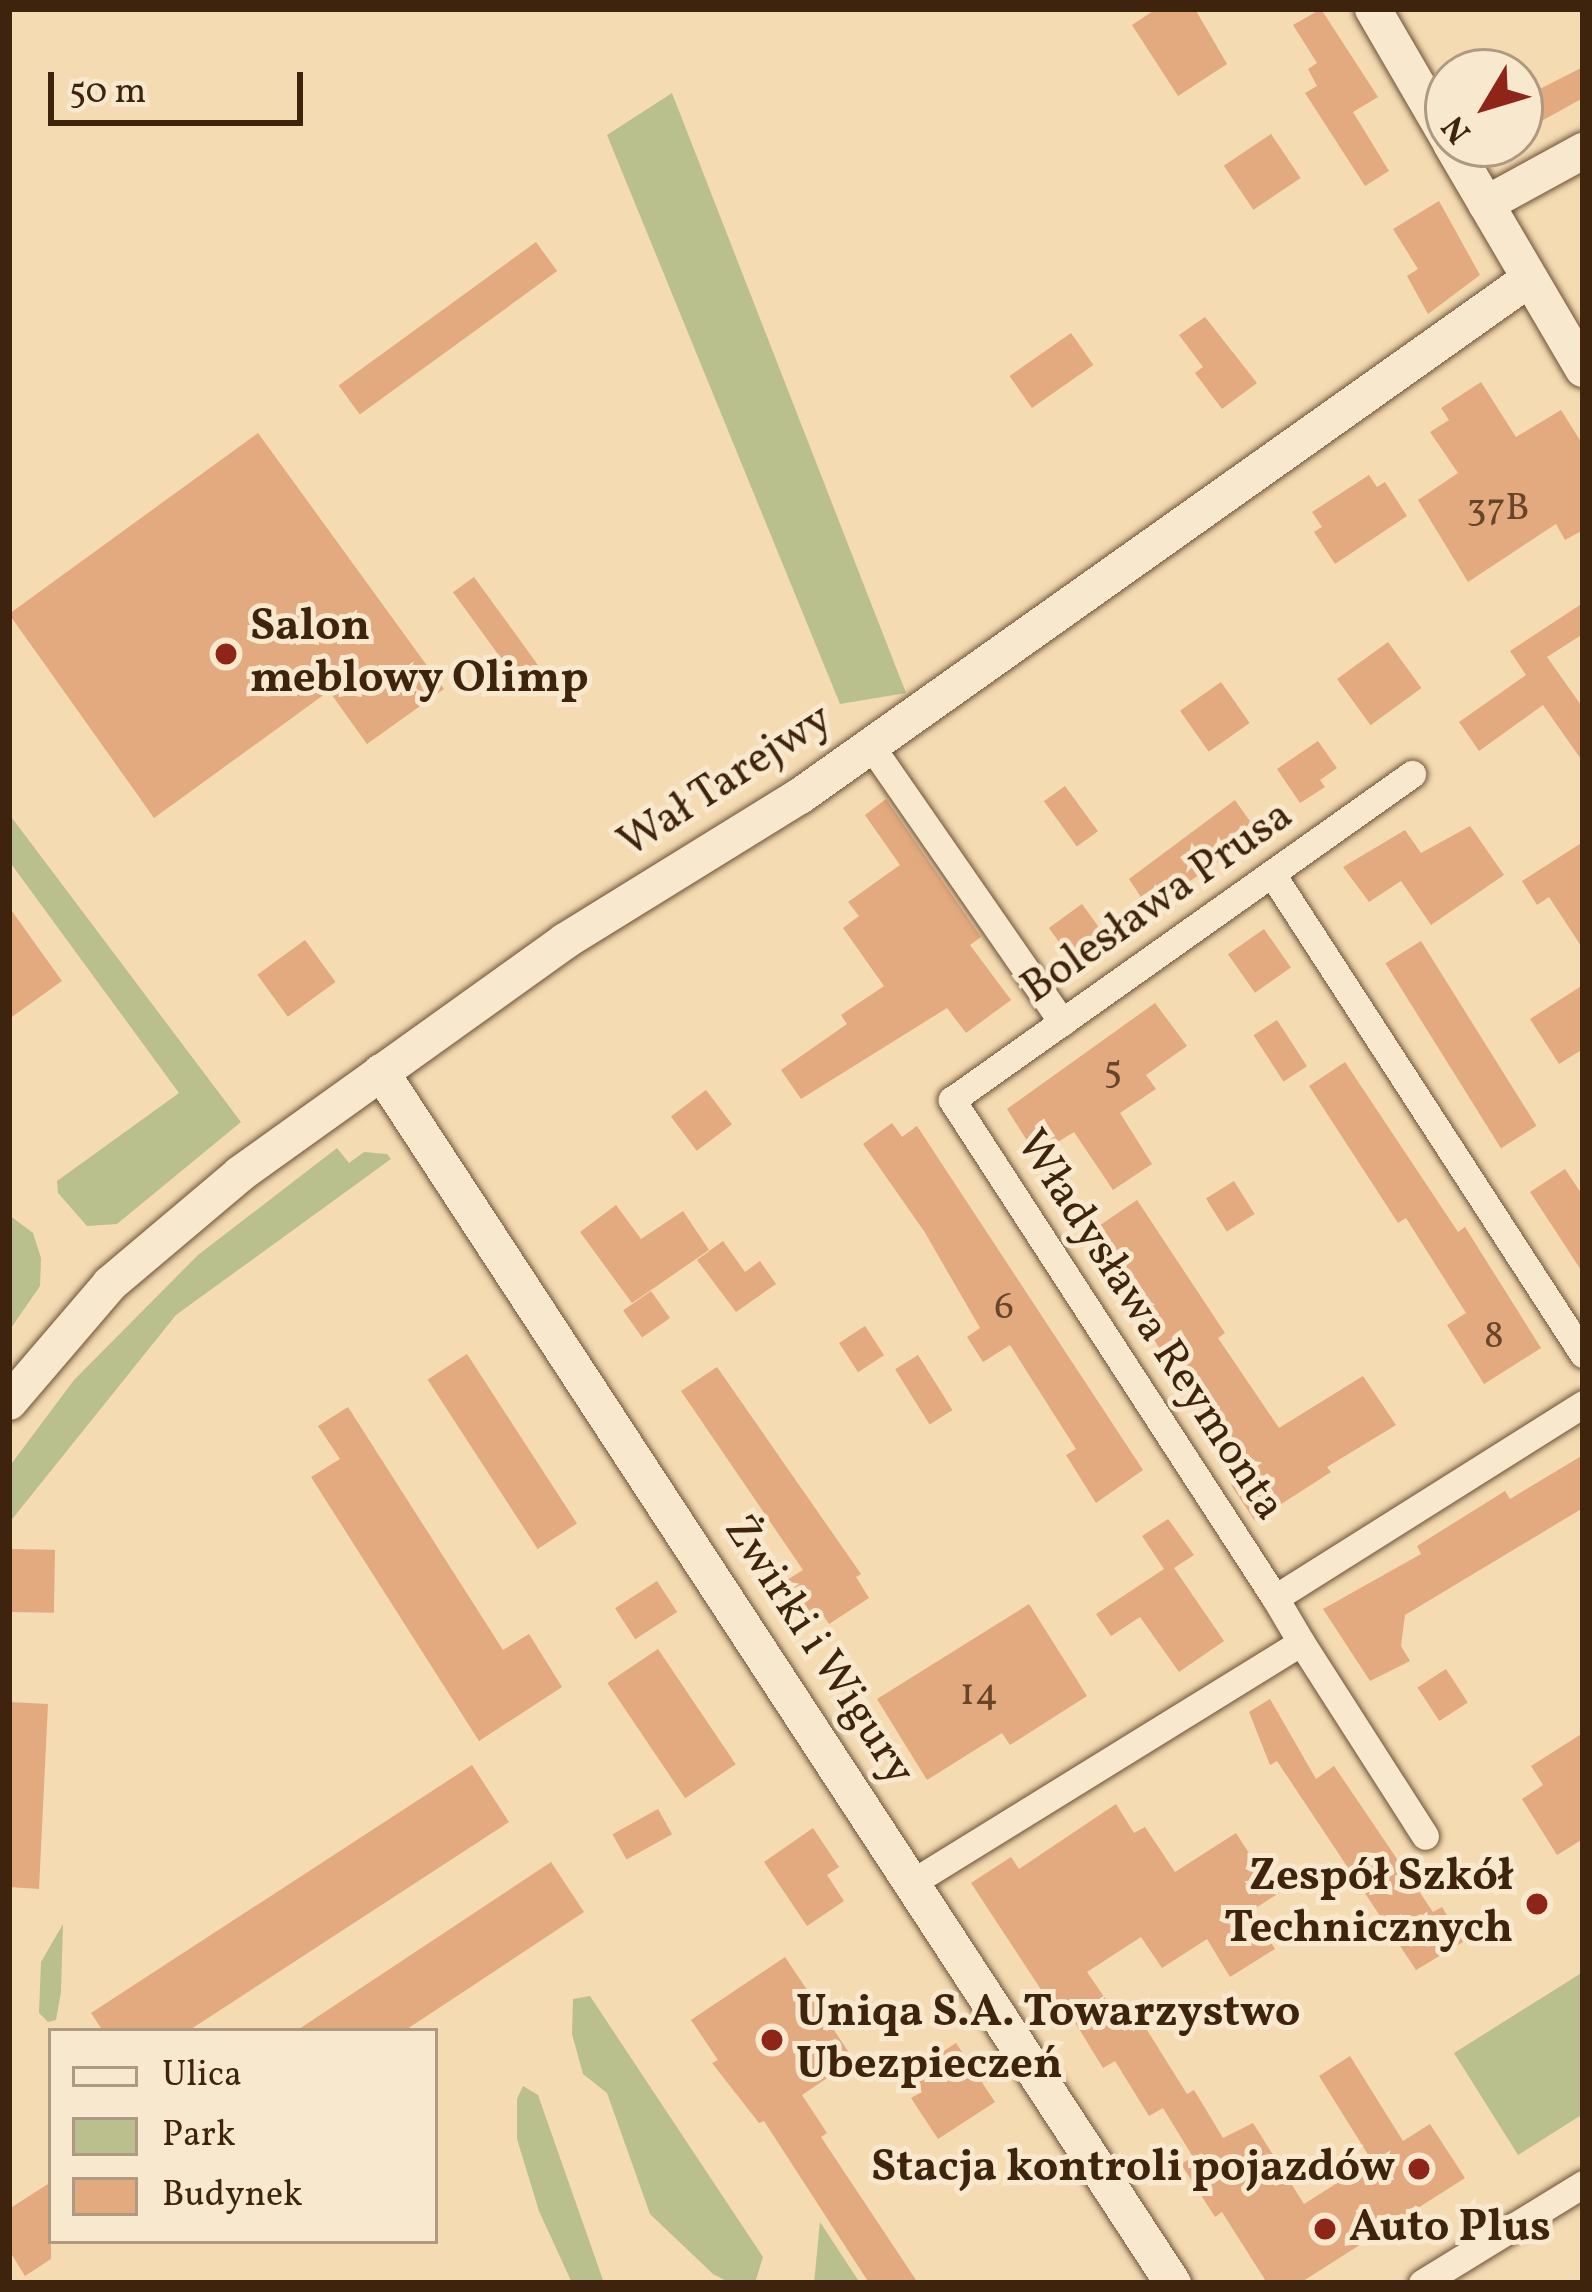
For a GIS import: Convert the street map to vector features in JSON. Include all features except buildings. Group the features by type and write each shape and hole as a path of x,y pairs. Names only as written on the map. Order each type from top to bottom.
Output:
{"street":[{"path":"1373,9 1424,96"},
{"path":"1486,204 1583,151"},
{"path":"1465,168 1583,370"},
{"name":"Wał Tarejwy","path":"9,1402 110,1284 190,1212 565,941 734,840 871,746 1529,278"},
{"path":"871,746 1062,1022"},
{"name":"Bolesława Prusa","path":"952,1100 1412,774"},
{"path":"1272,874 1583,1354"},
{"name":"Żwirki i Wigury","path":"381,1072 1173,2283"},
{"name":"Władysława Reymonta","path":"952,1100 1301,1642"},
{"path":"1275,1598 1583,1404"},
{"path":"913,1882 1301,1642 1425,1836"},
{"path":"1422,2283 1583,2184"}],"green space":[{"path":"672,93 906,693 840,704 607,135"},
{"path":"9,814 241,1122 117,1224 87,1226 58,1193 57,1181 179,1093 9,861"},
{"path":"337,1148 349,1163 364,1152 387,1154 391,1159 176,1315 9,1523 9,1467 74,1380 198,1255"},
{"path":"9,1215 33,1233 41,1258 40,1286 9,1331"},
{"path":"63,1924 61,1992 56,2020 48,2022 39,2013 41,1962"},
{"path":"1583,1972 1583,2114 1518,2155 1454,2053"},
{"path":"590,1996 763,2257 755,2283 730,2283 713,2274 650,2214 607,2093 583,2074 572,2034 573,1999"},
{"path":"523,2086 538,2095 604,2283 572,2283 539,2211 517,2139 517,2099"},
{"path":"820,2222 860,2283 814,2283"}],"place":[{"name":"Salon meblowy Olimp","path":"226,654"},
{"name":"Zespół Szkół Technicznych","path":"1537,1904"},
{"name":"Uniqa S.A. Towarzystwo Ubezpieczeń","path":"772,2040"},
{"name":"Stacja kontroli pojazdów","path":"1419,2169"},
{"name":"Auto Plus","path":"1325,2229"}]}
